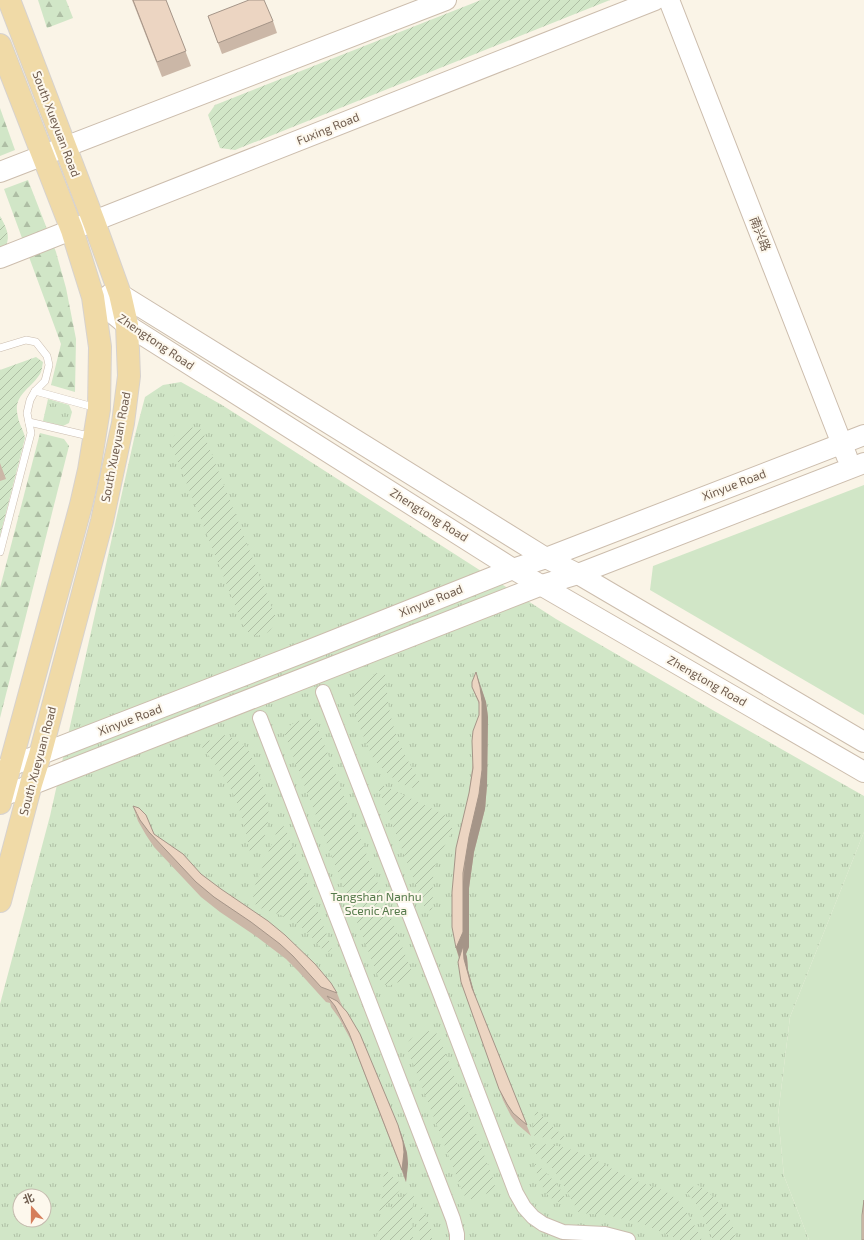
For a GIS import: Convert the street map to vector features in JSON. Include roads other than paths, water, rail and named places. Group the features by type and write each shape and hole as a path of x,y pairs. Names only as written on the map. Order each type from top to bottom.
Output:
{"main road":[{"name":"South Xueyuan Road","path":"0,901 102,520 123,423 129,376 127,325 120,294 9,0"},
{"path":"0,172 446,0"},
{"name":"Fuxing Road","path":"0,258 655,0"},
{"name":"南兴路","path":"669,0 842,444 858,465"},
{"name":"South Xueyuan Road","path":"0,45 72,230 93,296 100,347 99,409 81,505 4,769 1,798"},
{"name":"Zhengtong Road","path":"93,296 120,294 546,558 578,574 864,742"},
{"name":"Zhengtong Road","path":"93,296 127,325 514,568 859,770"},
{"name":"Xinyue Road","path":"4,769 312,649 514,568 546,558 864,435"},
{"name":"Xinyue Road","path":"1,798 31,784 542,585 578,574 858,465"},
{"path":"859,770 864,742"}],"street":[{"path":"323,692 516,1193 524,1207 533,1217 544,1224 563,1232 605,1234 628,1240"},
{"path":"260,718 453,1219 457,1240"}],"lane":[{"path":"0,348 26,340 36,342 47,356 49,366 46,381 35,391 30,400 27,413 31,433 0,552"},
{"path":"35,391 99,409"},
{"path":"29,422 94,438"}],"park label":[{"name":"Tangshan Nanhu Scenic Area","path":"376,904"}]}
